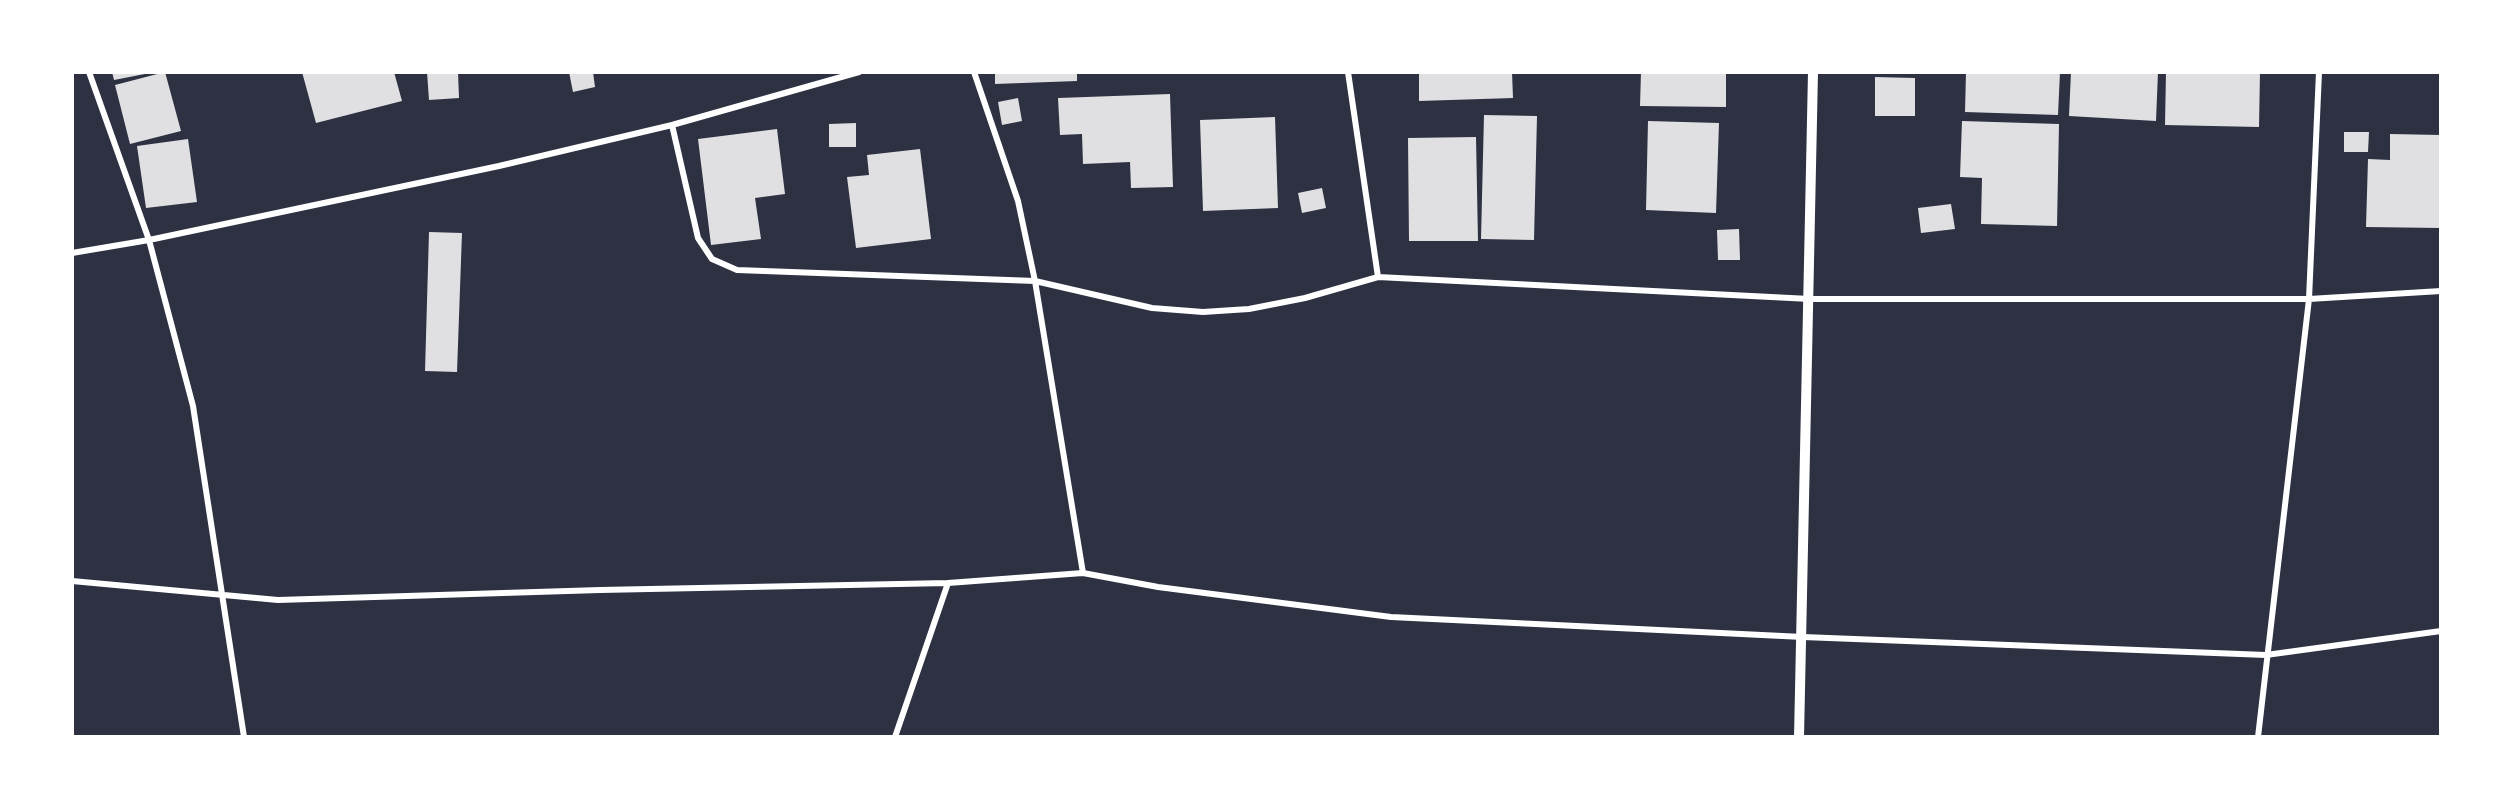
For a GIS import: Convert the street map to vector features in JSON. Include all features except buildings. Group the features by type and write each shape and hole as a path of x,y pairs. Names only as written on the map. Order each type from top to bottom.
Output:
{"street":[{"path":"89,72 149,240 193,406 244,737"},
{"path":"72,253 149,240 499,166 672,125 859,72"},
{"path":"974,72 1018,201 1035,281 1083,573"},
{"path":"1348,72 1378,277"},
{"path":"1799,737 1803,637 1813,72"},
{"path":"2258,737 2309,299 2319,72"},
{"path":"672,125 698,238 712,259 737,270 1035,281 1152,308 1203,312 1271,305 1378,277 1810,299 2309,299 2441,291"},
{"path":"72,581 278,600 588,590 948,583 1083,573 1158,587 1390,617 1803,637 2266,655 2441,631"},
{"path":"895,737 948,583"}]}
